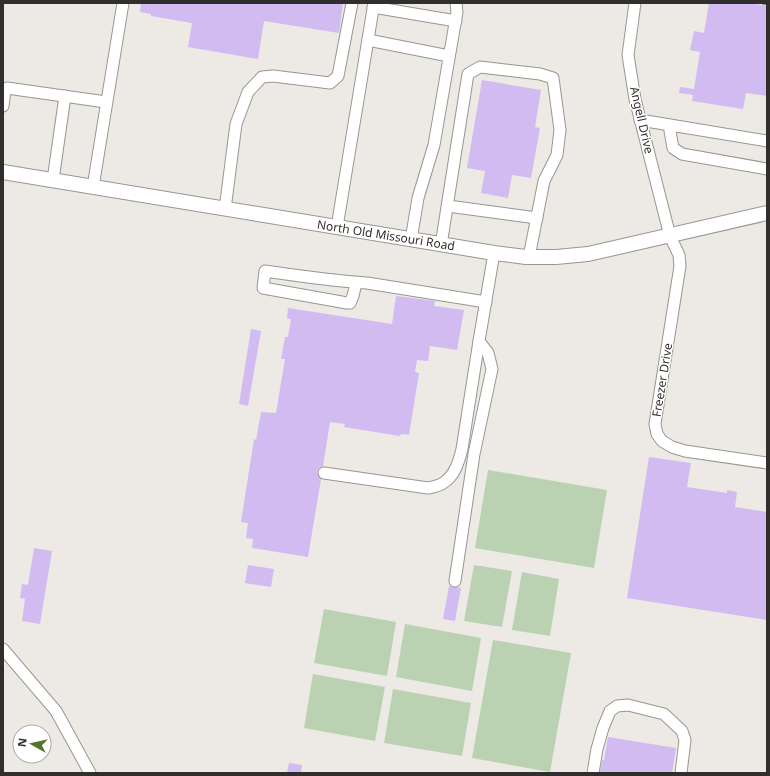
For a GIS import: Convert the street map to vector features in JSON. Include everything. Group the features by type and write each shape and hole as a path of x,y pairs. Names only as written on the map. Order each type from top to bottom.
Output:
{"main road":[{"name":"North Old Missouri Road","path":"3,172 494,254 529,257 556,257 588,254 767,213"}],"street":[{"path":"93,187 123,3"},
{"path":"225,209 236,124 248,92 262,77 273,76 330,83 338,76 352,3"},
{"path":"411,240 418,198 434,145 456,21 456,3"},
{"name":"Angell Drive","path":"635,3 628,55 635,99 670,236"},
{"path":"337,227 374,5 456,21"},
{"path":"368,40 449,56"},
{"path":"441,245 468,74 480,67 540,74 553,78 560,130 557,155 544,181 529,257"},
{"path":"3,106 6,88 106,102"},
{"path":"53,180 65,96"},
{"path":"640,120 767,141"},
{"path":"670,125 673,148 682,154 767,169"},
{"path":"448,206 537,218"},
{"name":"Freezer Drive","path":"670,236 679,255 680,266 655,424 657,434 662,441 672,447 685,451 767,463"},
{"path":"324,473 428,488 443,484 452,476 462,449 494,254"},
{"path":"356,283 350,303 263,288 265,271 356,283 486,302"},
{"path":"456,582 474,454 492,369 488,353 479,341"},
{"path":"3,649 56,711 90,773"},
{"path":"593,773 601,735 610,711 617,706 628,704 664,714 682,731 685,740 681,773"}],"green space":[{"path":"488,470 607,490 594,568 475,548"},
{"path":"474,565 512,571 502,627 464,621"},
{"path":"522,572 559,579 550,636 512,630"},
{"path":"324,609 396,622 387,676 314,663"},
{"path":"405,624 481,638 472,691 396,677"},
{"path":"493,640 571,653 550,772 472,758"},
{"path":"313,674 385,687 375,741 304,728"},
{"path":"393,689 471,703 462,756 384,743"}],"building":[{"path":"141,3 343,3 339,33 264,21 258,59 188,47 192,23 151,16 151,14 140,12"},
{"path":"709,3 750,3 767,6 767,96 746,93 743,109 692,101 693,95 679,93 680,87 694,89 700,52 690,50 694,31 704,33"},
{"path":"482,80 541,90 535,127 540,128 531,178 512,175 508,198 481,193 485,171 467,168"},
{"path":"396,296 435,301 434,306 464,310 457,350 430,346 428,361 417,360 415,372 419,373 409,435 401,434 400,436 344,427 345,424 330,422 323,466 319,468 317,472 321,479 308,557 252,548 253,539 246,538 248,523 241,522 254,439 256,440 261,412 276,413 285,359 281,359 285,337 288,337 291,319 287,319 288,308 392,324"},
{"path":"251,329 261,331 248,406 239,404"},
{"path":"649,457 691,463 687,487 727,493 727,490 737,492 735,507 767,512 767,620 627,598"},
{"path":"34,548 52,551 40,624 22,621 25,599 20,598 22,584 28,585"},
{"path":"248,565 274,569 271,587 245,583"},
{"path":"449,586 461,588 455,621 443,619"},
{"path":"608,737 676,748 672,773 600,773"},
{"path":"289,763 302,765 301,773 287,773"}]}
